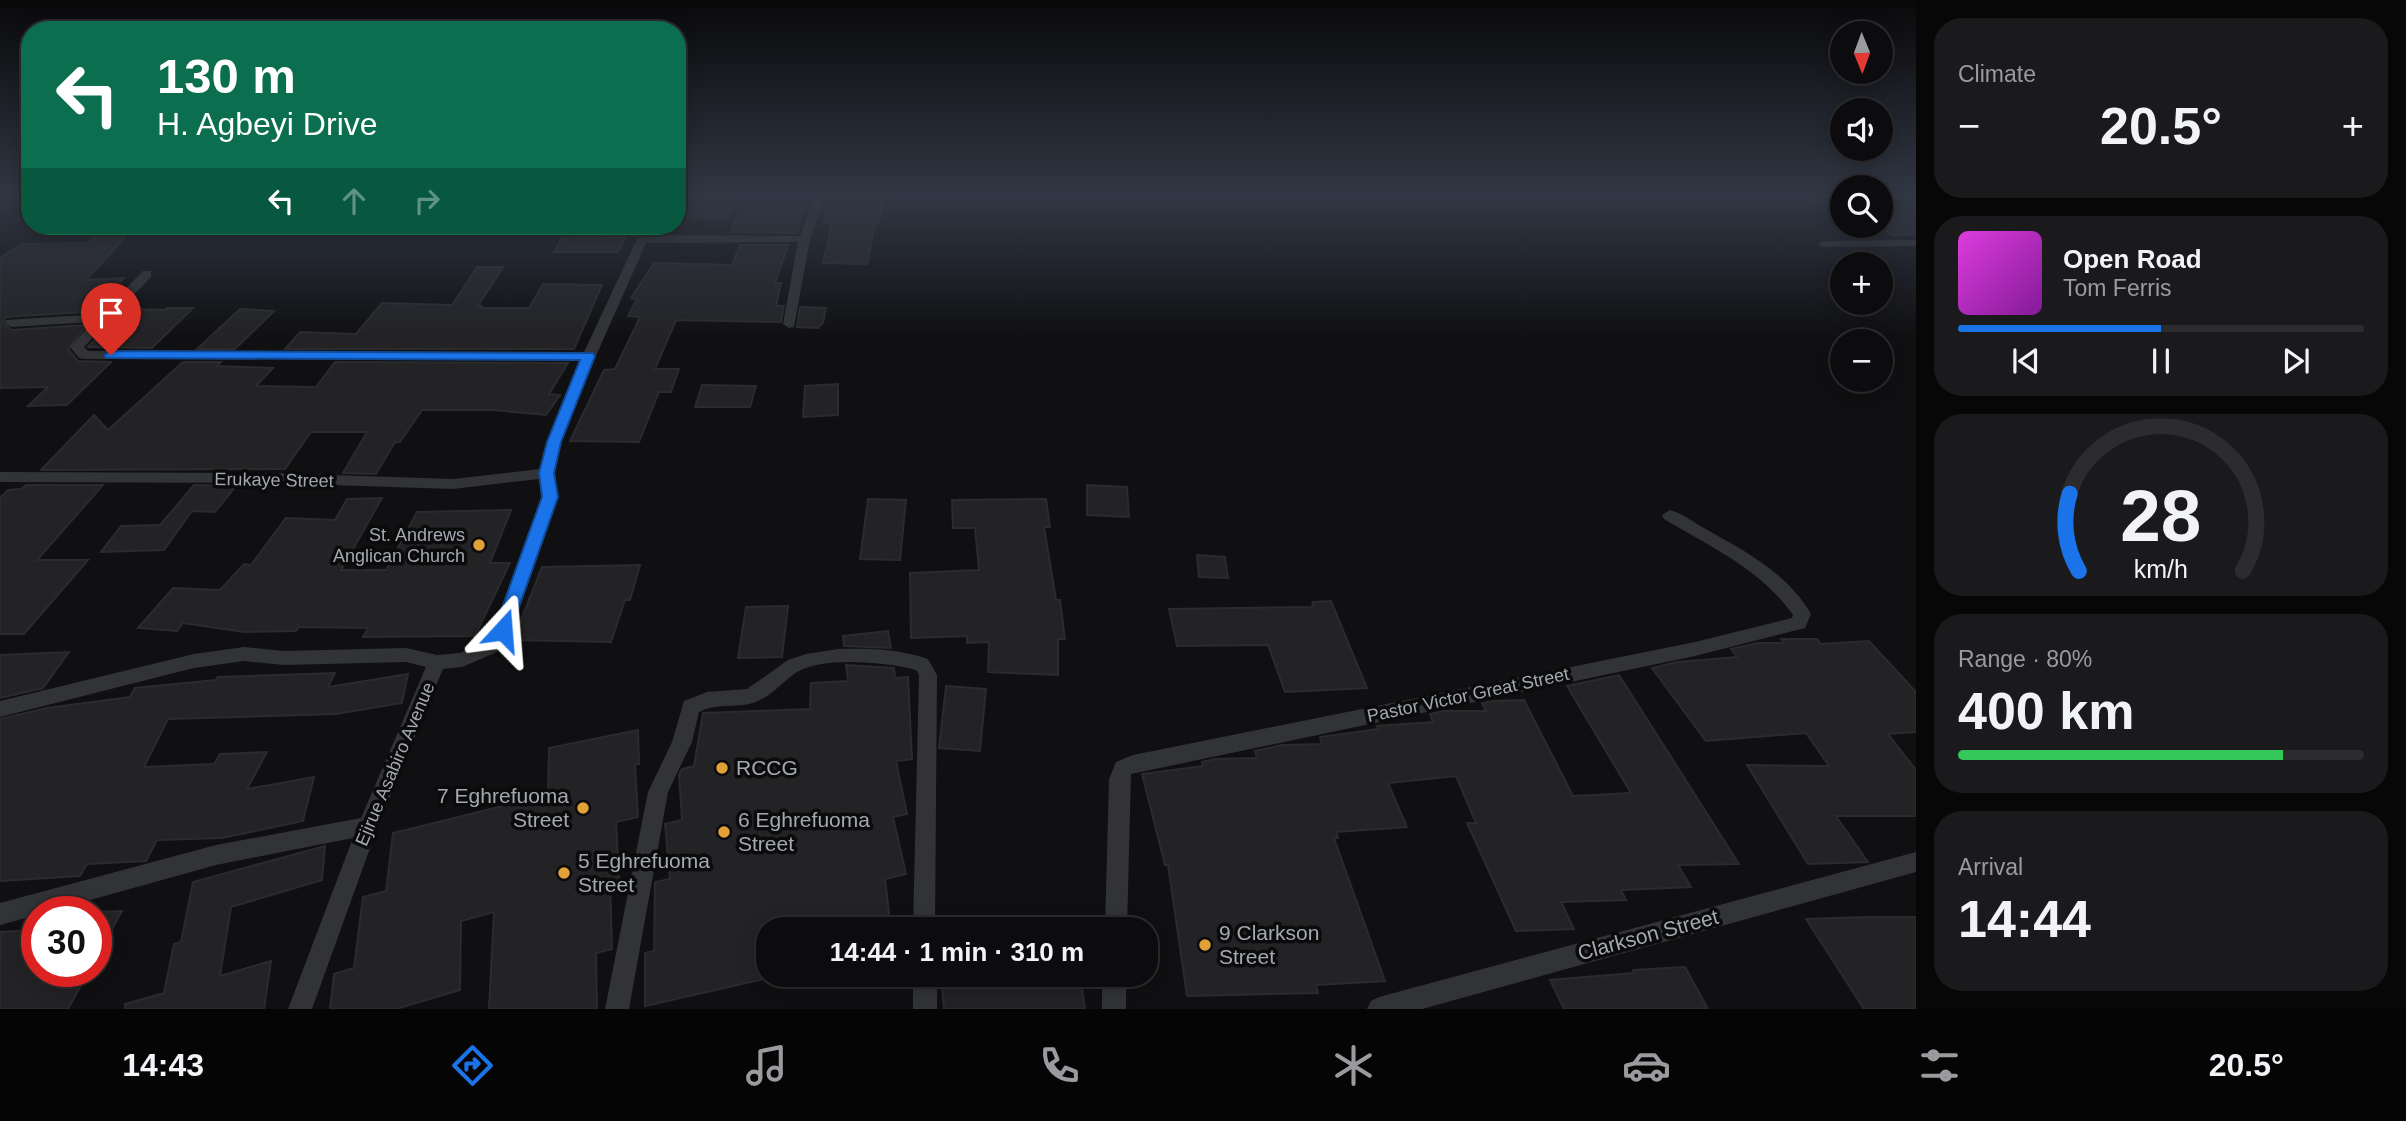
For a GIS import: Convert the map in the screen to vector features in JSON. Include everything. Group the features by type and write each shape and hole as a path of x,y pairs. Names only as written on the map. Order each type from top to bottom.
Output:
{"street":[{"name":"Ejirue Asabiro Avenue","path":"300,1009 368,826 438,662 463,660 491,647 503,630 550,497 546,473 554,442 640,244"},
{"path":"789,324 803,244"},
{"path":"146,274 77,347 84,355 589,356"},
{"path":"11,323 105,318"},
{"name":"Erukaye Street","path":"0,477 271,478 453,484 546,473"},
{"name":"Pastor Victor Great Street","path":"1116,917 1119,779 1123,768 1695,649 1799,622 1802,614 1793,598 1757,569 1670,515"},
{"path":"0,709 194,662 244,654 284,658 406,655 438,662"},
{"path":"617,1009 658,792 682,742 691,708 705,699 749,696 793,666 813,657 904,657 922,664 928,675 925,917"},
{"path":"0,914 216,855 368,826"},
{"name":"Clarkson Street","path":"1379,1009 1916,862"},
{"path":"925,987 925,1009"},
{"path":"1114,1009 1115,987"}],"building":[{"path":"21,244 119,244 86,280 124,278 97,308 103,308 100,311 6,317 3,322 11,330 87,325 68,349 78,361 111,362 67,405 28,406 48,387 0,388 0,258"},
{"path":"558,244 622,244 618,252 554,252"},
{"path":"827,244 871,244 867,264 823,263"},
{"path":"740,245 788,245 775,283 781,283 776,306 784,306 781,322 676,320 655,369 679,369 671,392 659,392 639,442 570,441 604,370 615,369 640,317 628,316 637,299 631,298 654,263 732,265"},
{"path":"477,267 503,267 478,306 482,306 481,308 529,308 543,284 602,285 574,349 285,349 300,332 356,334 382,303 452,305"},
{"path":"800,307 826,308 823,323 818,328 797,327"},
{"path":"193,308 152,348 88,347 124,309"},
{"path":"240,309 274,311 235,349 197,349"},
{"path":"183,362 221,362 217,366 273,368 256,386 316,387 335,362 568,363 549,394 560,395 546,415 493,410 422,410 400,442 395,442 376,474 343,473 367,432 311,432 285,469 41,470 94,415 108,430"},
{"path":"838,384 838,415 803,417 805,386"},
{"path":"702,385 756,386 750,407 695,407"},
{"path":"26,485 103,485 37,560 88,560 24,634 0,634 0,498 8,490 21,489"},
{"path":"194,485 236,486 215,512 192,511 164,550 101,552 121,526 160,525"},
{"path":"1087,485 1127,487 1129,517 1087,515"},
{"path":"382,498 341,570 386,570 417,512 511,510 490,563 510,563 475,636 363,637 368,628 299,627 296,631 244,632 183,623 177,631 138,628 173,588 220,590 244,564 251,565 286,518 335,520 347,499"},
{"path":"868,499 906,500 900,560 860,559"},
{"path":"1046,499 1050,527 1044,527 1056,600 1060,600 1065,639 1058,639 1058,675 988,672 989,642 967,643 967,636 911,638 910,573 979,570 975,528 953,528 952,500"},
{"path":"1197,555 1225,557 1228,578 1199,577"},
{"path":"640,565 630,600 625,600 611,642 513,640 542,567"},
{"path":"1331,601 1367,688 1285,692 1268,645 1177,646 1169,609 1312,607 1313,602"},
{"path":"788,606 782,657 738,658 746,607"},
{"path":"888,631 891,648 844,646 843,636"},
{"path":"1781,639 1817,639 1821,644 1869,641 1916,692 1916,732 1888,734 1916,770 1916,816 1836,816 1868,862 1808,864 1747,765 1829,766 1806,733 1706,741 1652,668 1677,662 1737,657 1731,649 1758,643 1783,643"},
{"path":"69,652 43,688 0,698 0,655"},
{"path":"846,665 894,668 895,678 908,677 912,759 896,761 907,814 893,817 906,874 885,879 890,917 756,917 756,981 645,1006 645,953 654,951 655,882 670,879 665,824 682,820 679,775 682,769 694,766 703,713 810,709 811,683 848,681"},
{"path":"335,673 328,687 408,674 402,703 336,714 168,719 144,767 214,764 220,754 267,752 247,789 314,777 303,821 222,838 157,840 146,861 87,864 80,876 0,881 0,719 47,708 130,697 135,688 216,680 218,677"},
{"path":"1619,675 1739,864 1678,865 1691,887 1621,890 1626,900 1561,902 1574,929 1516,931 1467,823 1476,823 1456,776 1388,783 1407,827 1336,832 1338,838 1334,838 1385,981 1316,985 1318,993 1187,996 1168,865 1165,865 1142,774 1203,766 1202,762 1215,759 1257,758 1255,751 1282,745 1322,744 1320,737 1378,729 1377,726 1433,722 1430,714 1443,711 1486,711 1482,703 1524,700 1573,796 1631,793 1567,686"},
{"path":"946,686 986,689 980,751 939,748"},
{"path":"638,730 639,764 635,765 638,817 616,822 619,879 610,881 612,949 596,953 597,1009 489,1009 494,912 461,921 460,990 396,1009 330,1009 334,974 354,968 363,897 386,891 393,833 548,795 549,748"},
{"path":"325,846 322,880 231,907 220,976 271,961 264,1009 125,1009 125,1004 164,993 174,944 181,942 193,882"},
{"path":"112,911 122,911 112,929"},
{"path":"1916,917 1916,1009 1864,1009 1806,919"},
{"path":"21,931 21,987 80,987 68,1009 0,1009 0,932"},
{"path":"1685,967 1708,1009 1564,1009 1550,980 1634,973 1633,970"},
{"path":"942,987 1082,987 1085,1009 944,1009"}],"place":[{"name":"St. Andrews Anglican Church","path":"479,545"},
{"name":"RCCG","path":"722,768"},
{"name":"7 Eghrefuoma Street","path":"583,808"},
{"name":"6 Eghrefuoma Street","path":"724,832"},
{"name":"5 Eghrefuoma Street","path":"564,873"},
{"name":"9 Clarkson Street","path":"1205,945"}],"route":[{"path":"111,355 589,356 554,442 546,473 550,497 503,630"}]}
